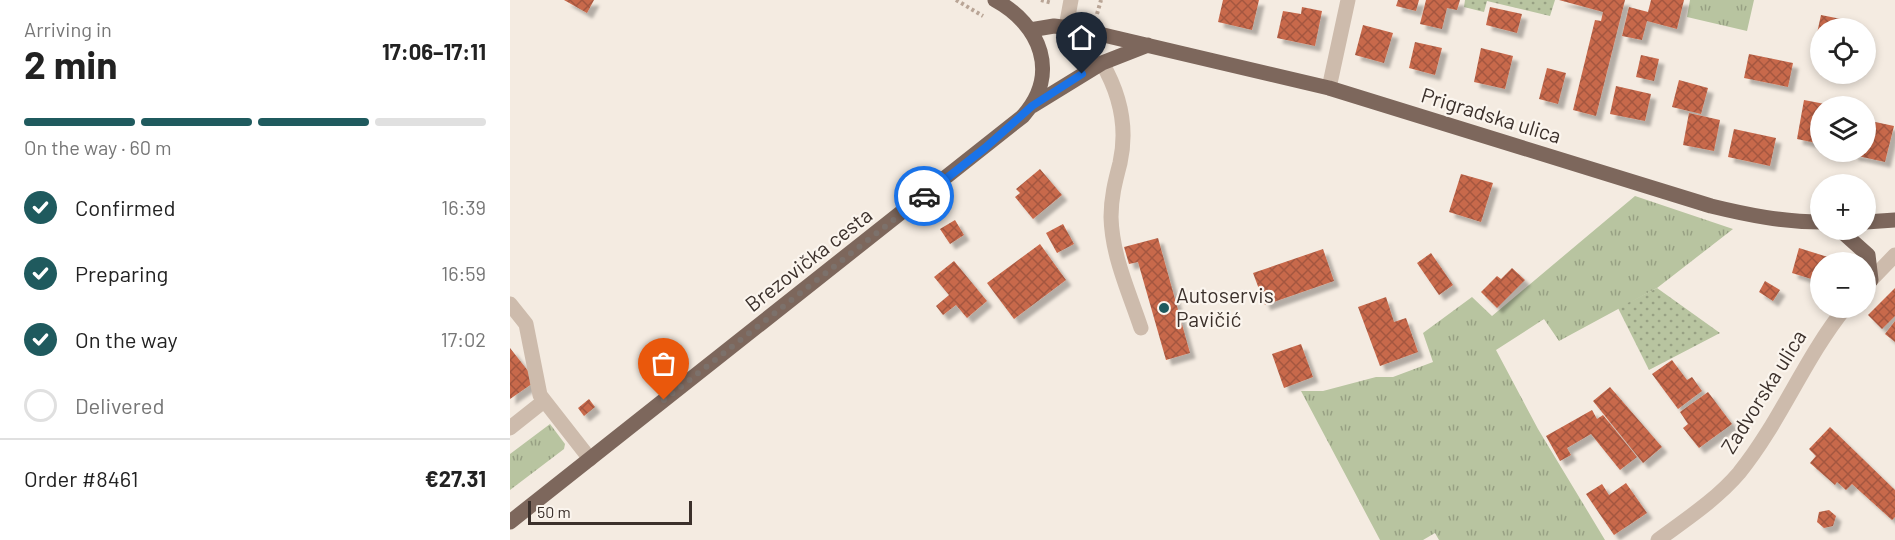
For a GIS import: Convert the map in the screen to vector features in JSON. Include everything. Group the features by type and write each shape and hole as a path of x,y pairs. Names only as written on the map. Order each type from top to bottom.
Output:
{"main road":[{"path":"995,0 1015,12 1030,30 1042,59 1041,81 1032,106"},
{"name":"Prigradska ulica","path":"1030,30 1066,27 1329,88 1711,206 1751,216 1789,222 1810,222"},
{"path":"1032,106 1102,63 1148,45"},
{"name":"Brezovička cesta","path":"510,522 985,148 1032,106"},
{"path":"1876,221 1895,220"},
{"path":"1851,240 1865,252"}],"street":[{"path":"1066,27 1071,0"},
{"path":"1329,88 1348,0"},
{"path":"1102,63 1114,84 1122,118 1120,161 1113,189 1113,238 1141,328"},
{"path":"1876,275 1895,255"},
{"path":"510,303 526,324 536,381 544,401 590,459"},
{"name":"Zadvorska ulica","path":"1658,540 1738,474 1788,399 1821,338 1837,318"},
{"path":"510,428 544,401"}],"path":[{"path":"1097,14 1101,0"}],"green space":[{"path":"1465,0 1555,0 1550,16 1487,1 1484,12 1464,7"},
{"path":"1690,0 1754,0 1747,31 1687,17"},
{"path":"1635,196 1733,229 1657,288 1559,341 1544,319 1496,350 1538,429 1605,540 1439,540 1435,533 1423,540 1380,540 1301,391 1323,391 1376,377 1393,377 1433,362 1423,333 1472,297 1492,316"},
{"path":"1657,288 1720,333 1649,370 1618,308"},
{"path":"550,424 565,444 564,449 510,490 510,454"}],"building":[{"path":"564,0 594,0 587,13"},
{"path":"1223,0 1259,0 1252,30 1218,22"},
{"path":"1398,0 1419,0 1416,11 1396,6"},
{"path":"1426,0 1460,0 1457,10 1447,8 1442,29 1420,24"},
{"path":"1559,0 1625,0 1596,116 1573,110 1595,20 1601,21 1603,12"},
{"path":"1651,0 1684,0 1677,29 1647,21 1642,40 1622,36 1629,7 1648,12"},
{"path":"1302,7 1322,11 1315,46 1277,38 1283,11 1301,14"},
{"path":"1490,7 1522,14 1517,33 1486,25"},
{"path":"1821,15 1836,18 1820,18"},
{"path":"1363,25 1393,33 1384,63 1355,55"},
{"path":"1415,42 1442,48 1435,75 1409,68"},
{"path":"1481,48 1513,56 1505,89 1474,82"},
{"path":"1749,54 1793,63 1788,87 1744,78"},
{"path":"1641,55 1659,59 1654,81 1636,77"},
{"path":"1547,68 1566,73 1558,104 1539,99"},
{"path":"1679,80 1708,88 1701,114 1672,107"},
{"path":"1616,86 1651,94 1645,121 1610,114"},
{"path":"1804,100 1810,101 1810,142 1797,139"},
{"path":"1689,113 1720,120 1714,151 1683,145"},
{"path":"1876,122 1894,126 1885,162 1876,160"},
{"path":"1734,129 1776,138 1770,166 1728,157"},
{"path":"1040,169 1062,195 1033,219 1015,197 1020,193 1016,189"},
{"path":"1461,174 1493,183 1481,222 1449,212"},
{"path":"955,220 964,235 950,244 940,229"},
{"path":"1063,224 1074,244 1057,253 1046,233"},
{"name":"Autoservis Pavičić","path":"1158,238 1190,353 1166,360 1138,262 1129,264 1124,247"},
{"path":"1040,244 1066,280 1014,319 987,283"},
{"path":"1799,248 1812,252 1810,279 1792,273"},
{"path":"1323,249 1334,281 1265,305 1253,273"},
{"path":"1431,253 1453,285 1439,295 1417,263"},
{"path":"954,261 987,301 967,318 956,305 943,315 936,306 949,295 934,277"},
{"path":"1512,268 1525,280 1497,308 1481,292 1497,276 1501,279"},
{"path":"1765,281 1780,290 1773,301 1759,292"},
{"path":"1895,288 1895,316 1882,329 1871,318 1876,318 1876,307"},
{"path":"1386,297 1394,322 1406,318 1418,352 1380,366 1358,307"},
{"path":"1895,321 1895,342 1885,334"},
{"path":"1301,344 1313,377 1284,388 1272,354"},
{"path":"510,348 536,381 510,399"},
{"path":"1672,360 1687,380 1692,377 1702,391 1678,409 1652,374"},
{"path":"1610,387 1662,447 1643,463 1593,401"},
{"path":"1708,392 1732,424 1699,448 1683,428 1688,424 1680,412"},
{"path":"589,399 595,407 584,416 578,408"},
{"path":"1592,410 1597,419 1603,415 1637,457 1620,470 1591,434 1567,448 1571,455 1560,461 1546,436"},
{"path":"1830,427 1895,490 1895,517 1892,520 1852,484 1846,490 1837,482 1835,485 1810,463 1816,456 1809,449"},
{"path":"1626,483 1647,513 1614,535 1586,494 1602,484 1609,495"},
{"path":"1829,510 1836,516 1833,526 1824,528 1817,522 1819,512"}],"way so far":[{"path":"664,400 924,196"}],"place":[{"name":"Autoservis Pavičić","path":"1164,308"}],"route":[{"path":"924,196 985,148 1032,106 1082,74"}]}
